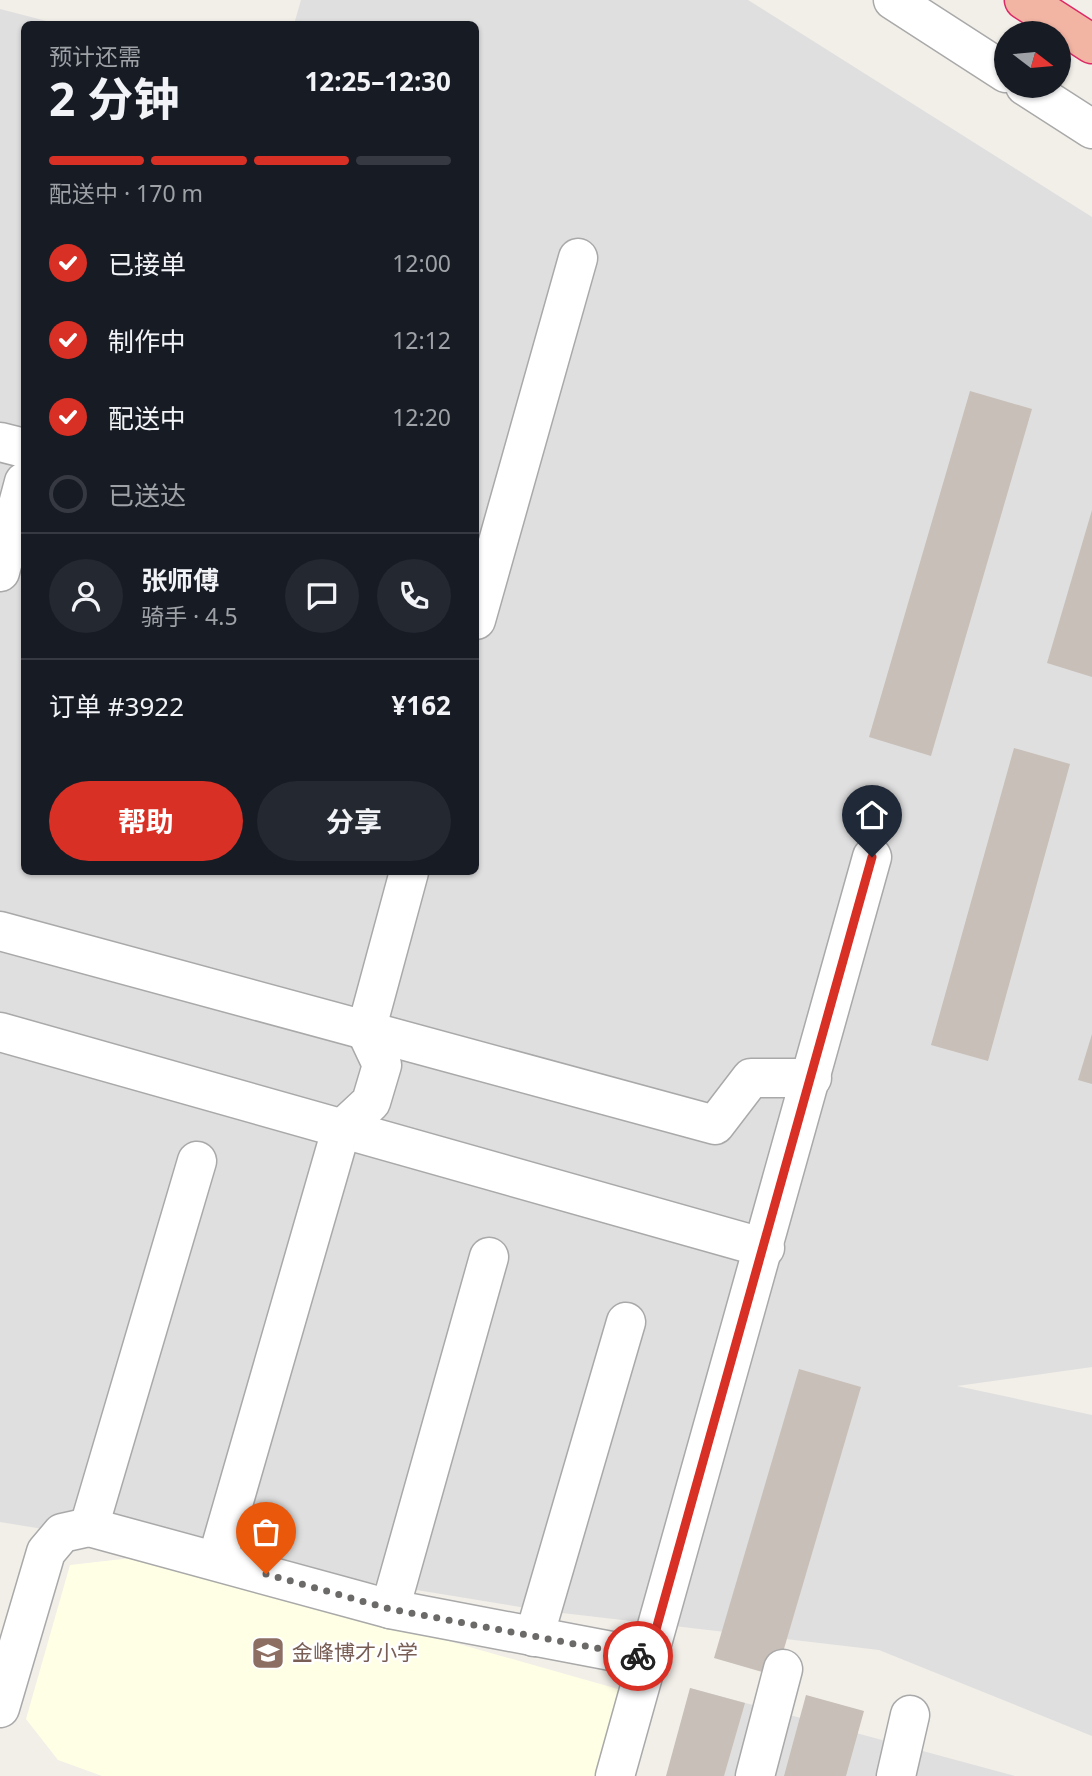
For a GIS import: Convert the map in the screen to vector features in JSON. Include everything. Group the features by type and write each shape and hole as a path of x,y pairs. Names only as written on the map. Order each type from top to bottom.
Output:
{"highway":[{"path":"1024,0 1092,44"}],"street":[{"path":"893,0 994,66"},
{"path":"1044,98 1092,129"},
{"path":"479,608 578,258"},
{"path":"0,442 21,448"},
{"path":"0,572 21,493"},
{"path":"615,1776 765,1248 872,857"},
{"path":"217,1560 341,1130 371,1102 382,1065 366,1031 408,875"},
{"path":"0,931 715,1125 751,1078 812,1078"},
{"path":"0,1032 765,1248"},
{"path":"89,1527 197,1161"},
{"path":"390,1609 489,1256"},
{"path":"534,1637 626,1322"},
{"path":"0,1708 46,1552 62,1533 89,1527 390,1609 648,1658"},
{"path":"755,1776 783,1669"},
{"path":"895,1776 910,1716"}],"shaded area":[{"path":"301,0 748,0 1092,217 1092,1367 957,1386 1092,1415 1092,1736 879,1650 545,1611 0,1522 0,9 46,21 21,21 21,875 479,875 479,21 295,21"},
{"name":"金峰博才小学","path":"149,1556 625,1691 602,1776 102,1776 58,1760 26,1719 70,1565"},
{"path":"690,1688 1015,1776 677,1776"}],"building":[{"path":"970,391 1032,409 931,756 869,737"},
{"path":"1092,510 1092,677 1047,663"},
{"path":"1014,748 1070,764 988,1061 931,1045"},
{"path":"1092,1034 1092,1084 1078,1080"},
{"path":"799,1369 861,1387 776,1676 714,1658"},
{"path":"690,1688 745,1703 724,1776 666,1776"},
{"path":"806,1695 864,1711 846,1776 784,1776"}],"way so far":[{"path":"266,1574 390,1609 638,1656"}],"place":[{"name":"金峰博才小学","path":"268,1653"}],"route":[{"path":"638,1656 648,1658 765,1248 872,857"}]}
